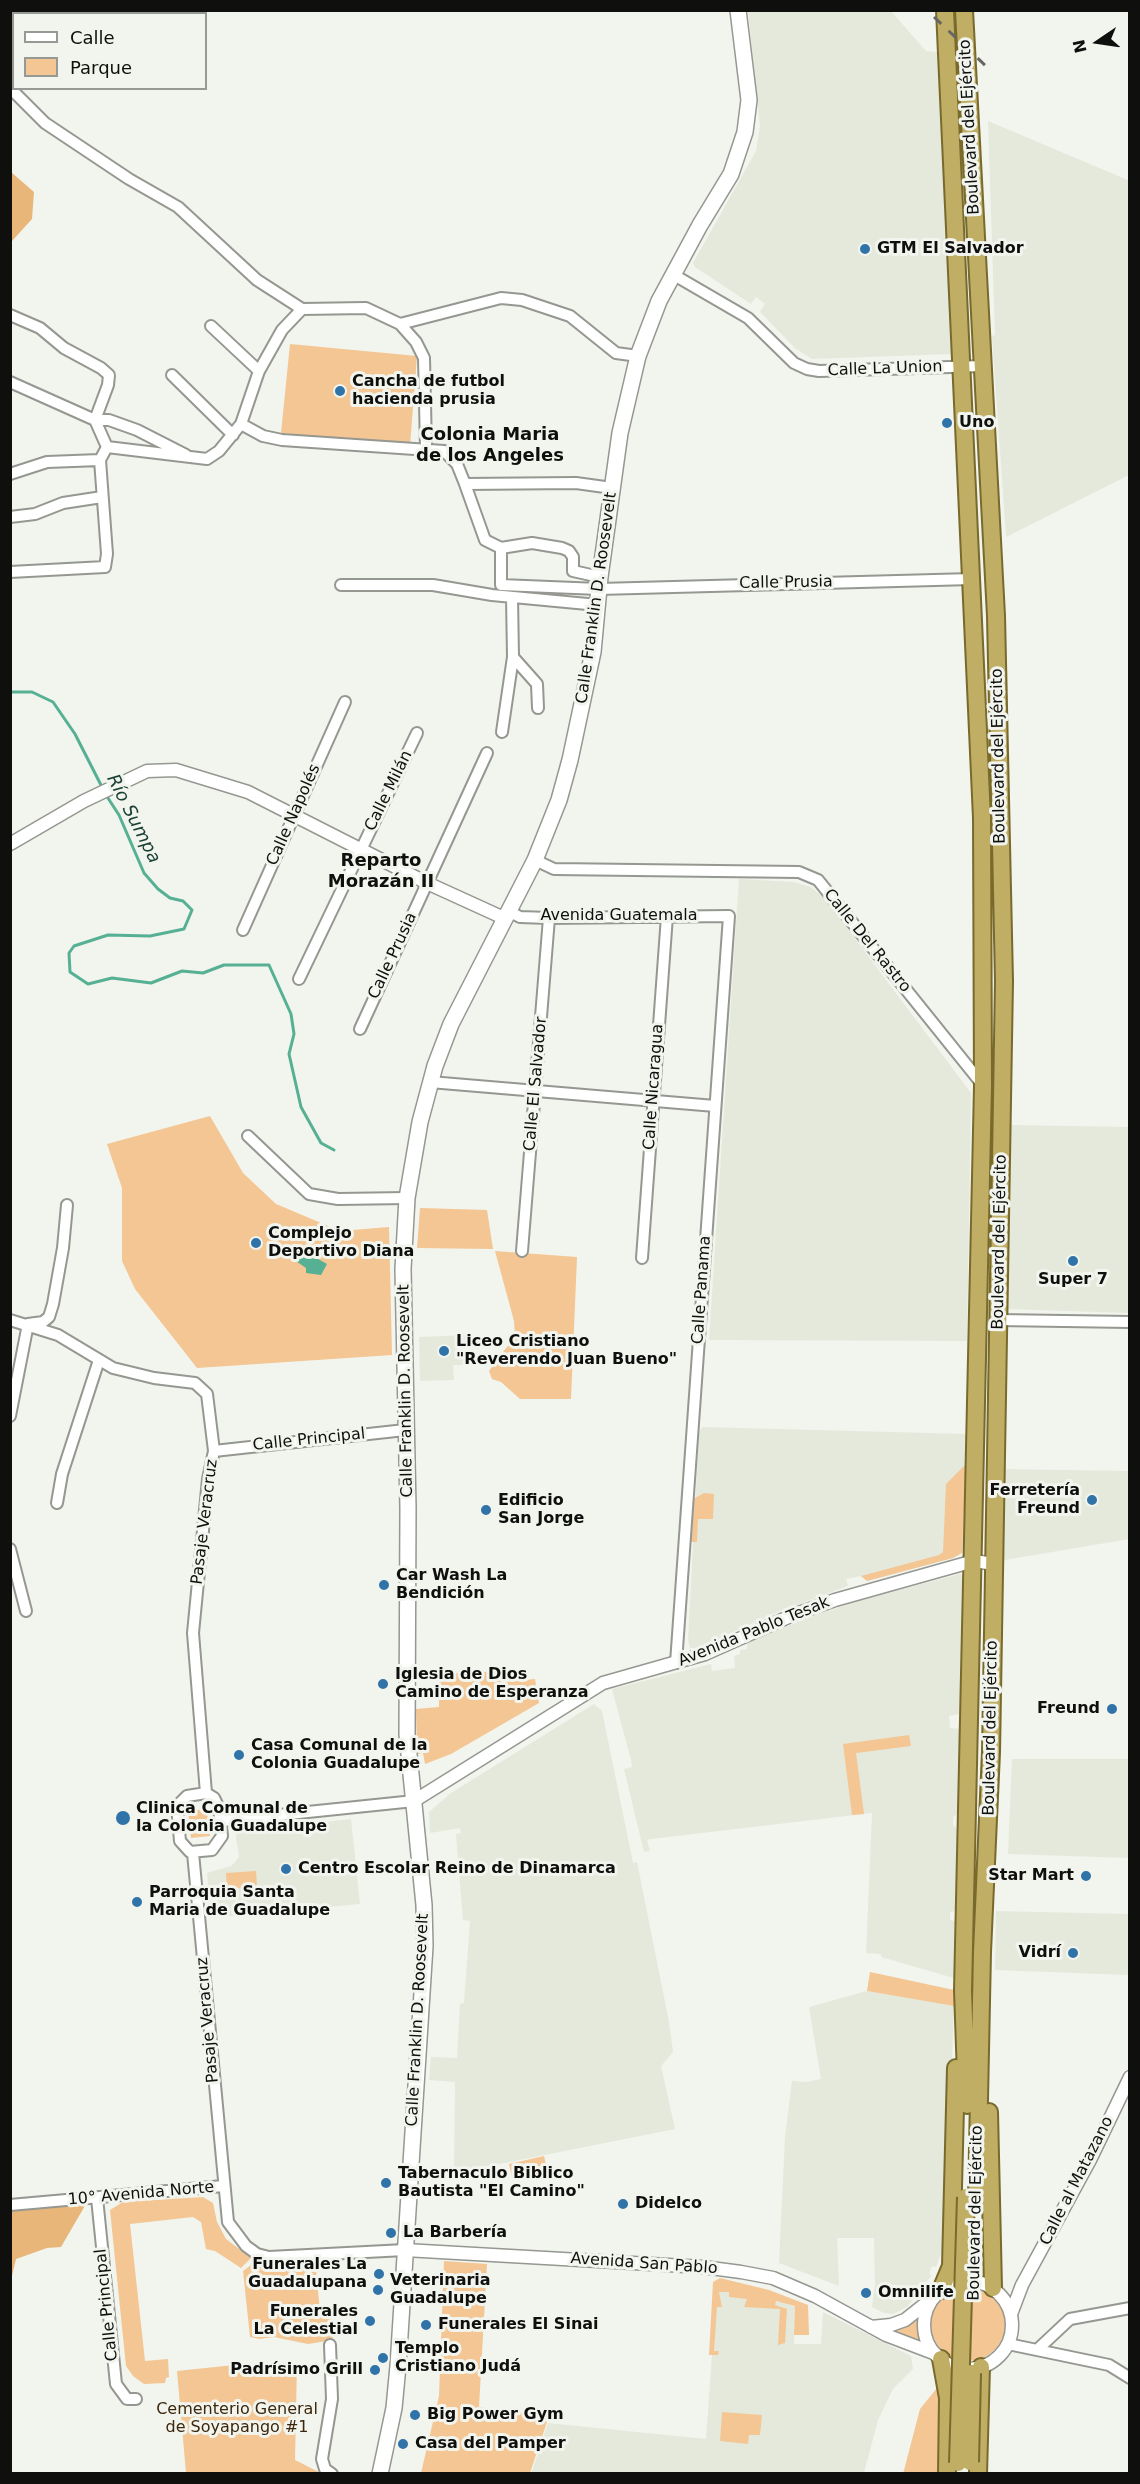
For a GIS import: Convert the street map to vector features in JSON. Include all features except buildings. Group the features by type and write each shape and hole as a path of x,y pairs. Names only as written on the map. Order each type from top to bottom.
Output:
{"highway":[{"name":"Boulevard del Ejército","path":"945,10 981,785 984,976 974,1561 968,1719 963,1990 971,2197"},
{"name":"Boulevard del Ejército","path":"963,2470 971,2197 992,1752 1004,977 996,616 964,10"},
{"path":"961,359 969,361 978,358 982,349"},
{"path":"964,413 969,406 978,404 985,414"},
{"path":"984,976 989,984 995,985 1004,977"},
{"path":"984,1007 990,999 996,998 1003,1010"},
{"path":"983,1122 990,1146 986,1305 989,1315 998,1320"},
{"path":"968,1719 972,1729 979,1731 986,1729 992,1720"},
{"path":"968,1748 971,1741 980,1737 985,1740 992,1752"},
{"path":"982,1952 987,2010 996,2291"},
{"path":"937,2294 951,2266 958,2009 963,1990"},
{"path":"938,2357 963,2470"},
{"path":"963,2470 981,2367"}],"main road":[{"name":"Calle Franklin D. Roosevelt","path":"380,2474 394,2408 425,1946 424,1905 406,1710 408,1508 403,1269 407,1198 430,1082 451,1024 535,860 559,800 582,713 593,651 599,583 620,433 638,356 659,301 700,225 731,174 745,132 749,100 738,10"}],"street":[{"path":"10,88 45,123 129,179 178,207 257,280 302,309 366,308 400,324 416,342 424,358 426,448"},
{"name":"Calle La Union","path":"674,275 748,318 794,363 807,369 819,371 961,359 983,366"},
{"path":"400,324 501,298 522,300 570,316 616,353 638,356"},
{"path":"107,447 207,459 219,451 241,423 259,371 282,330 302,309"},
{"path":"10,315 40,328 64,348 101,368 109,375 108,385 95,420 107,447"},
{"path":"211,326 259,371"},
{"path":"172,375 233,435"},
{"path":"10,382 95,420 109,420 137,430 191,458"},
{"path":"241,423 263,436 282,440 444,451 457,464 484,540 501,548 532,543 569,551 573,557 572,588"},
{"path":"10,572 105,567 107,554 100,460 107,447"},
{"path":"10,474 47,462 100,460"},
{"path":"465,484 576,483 612,488"},
{"path":"10,516 35,514 63,503 102,497"},
{"path":"501,548 501,585 572,588 599,583"},
{"path":"573,571 599,583"},
{"name":"Calle Prusia","path":"599,583 972,579"},
{"path":"341,585 433,585 454,590 598,605"},
{"path":"502,732 513,657 512,597"},
{"path":"513,657 537,684 538,708"},
{"name":"Calle Napolés","path":"243,930 345,702"},
{"name":"Calle Milán","path":"299,979 417,733"},
{"name":"Calle Prusia","path":"360,1029 487,753"},
{"path":"10,844 84,801 147,771 176,770 243,790 427,883 508,915"},
{"name":"Calle Del Rastro","path":"535,860 554,869 799,872 818,880 983,1086"},
{"name":"Avenida Guatemala","path":"508,915 549,918 729,916"},
{"name":"Calle Nicaragua","path":"642,1258 667,916"},
{"name":"Calle Panama","path":"676,1664 729,916"},
{"name":"Calle El Salvador","path":"522,1251 549,918"},
{"path":"430,1082 715,1106"},
{"path":"248,1136 309,1194 338,1199 407,1198"},
{"path":"10,1416 28,1324 43,1322 49,1317 63,1248 67,1205"},
{"name":"Pasaje Veracruz","path":"10,1320 58,1335 113,1368 134,1374 195,1383 207,1394 214,1451 208,1479 193,1618 207,1792"},
{"path":"998,1320 1130,1322"},
{"path":"57,1503 62,1474 99,1360"},
{"name":"Calle Principal","path":"214,1451 405,1430"},
{"path":"10,1549 26,1611"},
{"name":"Avenida Pablo Tesak","path":"221,1821 414,1801 603,1683 676,1664 835,1600 974,1561 994,1564"},
{"path":"207,1792 217,1802 221,1821 222,1836 216,1847 193,1853 185,1849 180,1841 177,1806 187,1796 207,1792"},
{"name":"Pasaje Veracruz","path":"193,1853 223,2186"},
{"name":"Calle al Matazano","path":"1011,2314 1022,2284 1090,2160 1130,2077"},
{"name":"10° Avenida Norte","path":"10,2205 223,2186 228,2222 239,2239 257,2254 286,2257 405,2250"},
{"name":"Calle Principal","path":"97,2198 116,2384 127,2399 136,2399"},
{"name":"Avenida San Pablo","path":"405,2250 703,2267 741,2272 783,2283 938,2357"},
{"path":"872,2327 891,2325 905,2319 937,2294 962,2281 978,2282 996,2291 1011,2314 1012,2329 1008,2344 992,2362 981,2367 965,2368 938,2357 928,2341 925,2325 927,2310 937,2294"},
{"path":"996,2291 1022,2284"},
{"path":"1038,2349 1070,2319 1130,2308"},
{"path":"1008,2344 1038,2349 1052,2355 1109,2364 1130,2378"},
{"path":"330,2345 332,2399 322,2458 325,2469 332,2474"}],"shaded area":[{"path":"748,11 891,11 926,51 937,52 950,271 952,354 812,359 795,348 760,312 765,304 756,297 751,304 695,267 693,263 756,151 760,126"},
{"path":"988,121 1130,181 1129,475 1006,537 992,336 995,335"},
{"path":"11,172 34,192 32,219 12,241 11,257"},
{"path":"739,879 793,882 811,887 826,900 971,1093 967,1341 709,1340"},
{"path":"1010,1125 1129,1127 1129,1313 1006,1309"},
{"path":"295,1246 327,1264 321,1275 306,1273 306,1268 290,1257"},
{"name":"Liceo Cristiano \"Reverendo Juan Bueno\"","path":"468,1335 469,1365 453,1365 454,1380 420,1381 419,1337"},
{"path":"703,1427 967,1434 964,1549 953,1558 867,1581 861,1576 846,1579 848,1586 780,1611 698,1648 690,1648 688,1640 699,1431"},
{"path":"1001,1469 1129,1471 1129,1539 999,1561"},
{"path":"960,1574 964,1575 960,1714 949,1716 950,1728 960,1729 958,1814 953,1817 953,1825 958,1829 956,1911 950,1912 950,1920 955,1921 954,1978 881,1957 881,1954 866,1953 872,1813 651,1839 647,1840 650,1851 644,1852 624,1769 632,1767 631,1760 612,1689 711,1664 712,1671 735,1668 734,1656 740,1654 740,1650 747,1649 747,1643 854,1602"},
{"path":"594,1704 602,1711 633,1863 637,1862 669,2022 673,2052 661,2066 675,2129 454,2173 455,2082 429,2080 431,2057 457,2058 460,2004 464,2003 470,1921 463,1920 456,1834 461,1833 460,1828 430,1833 429,1812 451,1793"},
{"path":"1012,1759 1129,1759 1129,1858 1008,1854"},
{"name":"Centro Escolar Reino de Dinamarca","path":"351,1819 360,1904 211,1918 207,1873 231,1866 239,1857 236,1836 238,1832"},
{"path":"996,1911 1129,1914 1129,1975 995,1970"},
{"path":"867,1991 954,2006 946,2233 936,2267 932,2266 929,2274 932,2275 907,2307 893,2314 884,2313 872,2307 875,2285 874,2238 837,2238 839,2286 779,2263 785,2137 792,2081 807,2082 821,2079 809,2007"},
{"path":"86,2204 61,2247 47,2248 16,2259 11,2280 11,2210"},
{"path":"717,2285 795,2306 794,2344 821,2344 823,2312 911,2356 913,2369 893,2389 878,2420 864,2473 531,2474 548,2423 706,2439"}],"green space":[{"path":"290,344 417,356 410,446 281,433"},
{"name":"Complejo Deportivo Diana","path":"210,1116 243,1173 276,1204 340,1231 389,1227 392,1355 197,1368 135,1289 122,1261 122,1188 107,1144"},
{"path":"420,1208 487,1210 493,1249 417,1248"},
{"path":"495,1251 577,1257 571,1399 520,1399 501,1382 492,1379 489,1371 515,1336 514,1321"},
{"path":"966,1464 962,1553 953,1558 867,1581 861,1576 943,1552 946,1484"},
{"path":"704,1493 714,1494 713,1519 698,1519 697,1542 691,1542 693,1499"},
{"path":"502,1671 504,1682 535,1679 539,1703 451,1754 425,1764 423,1753 417,1754 416,1709 439,1707 439,1674"},
{"path":"909,1735 911,1746 856,1753 864,1814 852,1815 843,1744"},
{"path":"207,1809 210,1836 191,1838 188,1811"},
{"path":"256,1871 257,1887 227,1889 226,1873"},
{"path":"870,1972 954,1990 954,2006 867,1991"},
{"path":"544,2156 548,2173 513,2181 509,2164"},
{"path":"203,2197 213,2203 217,2222 226,2239 251,2258 241,2268 215,2251 206,2249 201,2222 193,2217 130,2224 145,2361 168,2359 169,2377 166,2378 165,2383 144,2384 133,2376 126,2366 110,2210 123,2202"},
{"path":"259,2259 287,2262 315,2260 320,2312 330,2312 333,2340 308,2344 274,2337 259,2339 250,2337 243,2271"},
{"path":"444,2261 487,2264 479,2407 549,2416 530,2473 421,2473 439,2396"},
{"path":"720,2278 769,2290 808,2305 809,2335 794,2335 795,2306 776,2301 775,2305 787,2309 785,2343 778,2345 780,2309 744,2307 747,2299 729,2297 729,2292 719,2292 722,2307 717,2307 714,2351 719,2351 718,2355 709,2355 713,2282"},
{"path":"968,2287 982,2290 994,2298 1002,2310 1005,2324 1002,2338 994,2350 982,2358 968,2361 954,2358 942,2350 934,2338 931,2324 934,2310 942,2298 954,2290"},
{"path":"934,2297 927,2310 925,2325 928,2341 936,2354 886,2335"},
{"name":"Cementerio General de Soyapango #1","path":"297,2363 295,2460 321,2473 186,2473 177,2371 244,2364 250,2366"},
{"path":"937,2388 941,2409 941,2473 903,2474 920,2409"},
{"path":"722,2412 762,2415 760,2435 749,2435 748,2444 720,2441"}],"waterway":[{"name":"Río Sumpa","path":"10,692 32,692 53,702 75,734 103,789"},
{"name":"Río Sumpa","path":"106,795 119,815 144,873 158,889 170,898 183,901 192,910 184,929 150,936 108,935 74,946 69,953 70,972 88,984 112,978 151,983 182,971 203,973 224,965 269,965 291,1014 294,1034 289,1054 301,1107 321,1143 334,1150"}],"railway":[{"path":"934,17 987,67"}],"place":[{"name":"GTM El Salvador","path":"865,249"},
{"name":"Cancha de futbol hacienda prusia","path":"340,391"},
{"name":"Uno","path":"947,423"},
{"name":"Complejo Deportivo Diana","path":"256,1243"},
{"name":"Super 7","path":"1073,1261"},
{"name":"Liceo Cristiano \"Reverendo Juan Bueno\"","path":"444,1351"},
{"name":"Ferretería Freund","path":"1092,1500"},
{"name":"Edificio San Jorge","path":"486,1510"},
{"name":"Car Wash La Bendición","path":"384,1585"},
{"name":"Iglesia de Dios Camino de Esperanza","path":"383,1684"},
{"name":"Freund","path":"1112,1709"},
{"name":"Casa Comunal de la Colonia Guadalupe","path":"239,1755"},
{"name":"Clinica Comunal de la Colonia Guadalupe","path":"123,1818"},
{"name":"Centro Escolar Reino de Dinamarca","path":"286,1869"},
{"name":"Star Mart","path":"1086,1876"},
{"name":"Parroquia Santa Maria de Guadalupe","path":"137,1902"},
{"name":"Vidrí","path":"1073,1953"},
{"name":"Tabernaculo Biblico Bautista \"El Camino\"","path":"386,2183"},
{"name":"Didelco","path":"623,2204"},
{"name":"La Barbería","path":"391,2233"},
{"name":"Funerales La Guadalupana","path":"379,2274"},
{"name":"Veterinaria Guadalupe","path":"378,2290"},
{"name":"Omnilife","path":"866,2293"},
{"name":"Funerales La Celestial","path":"370,2321"},
{"name":"Funerales El Sinai","path":"426,2325"},
{"name":"Templo Cristiano Judá","path":"383,2358"},
{"name":"Padrísimo Grill","path":"375,2370"},
{"name":"Big Power Gym","path":"415,2415"},
{"name":"Casa del Pamper","path":"403,2444"}],"district":[{"name":"Colonia Maria de los Angeles","path":"490,445"},
{"name":"Reparto Morazán II","path":"381,871"}]}
